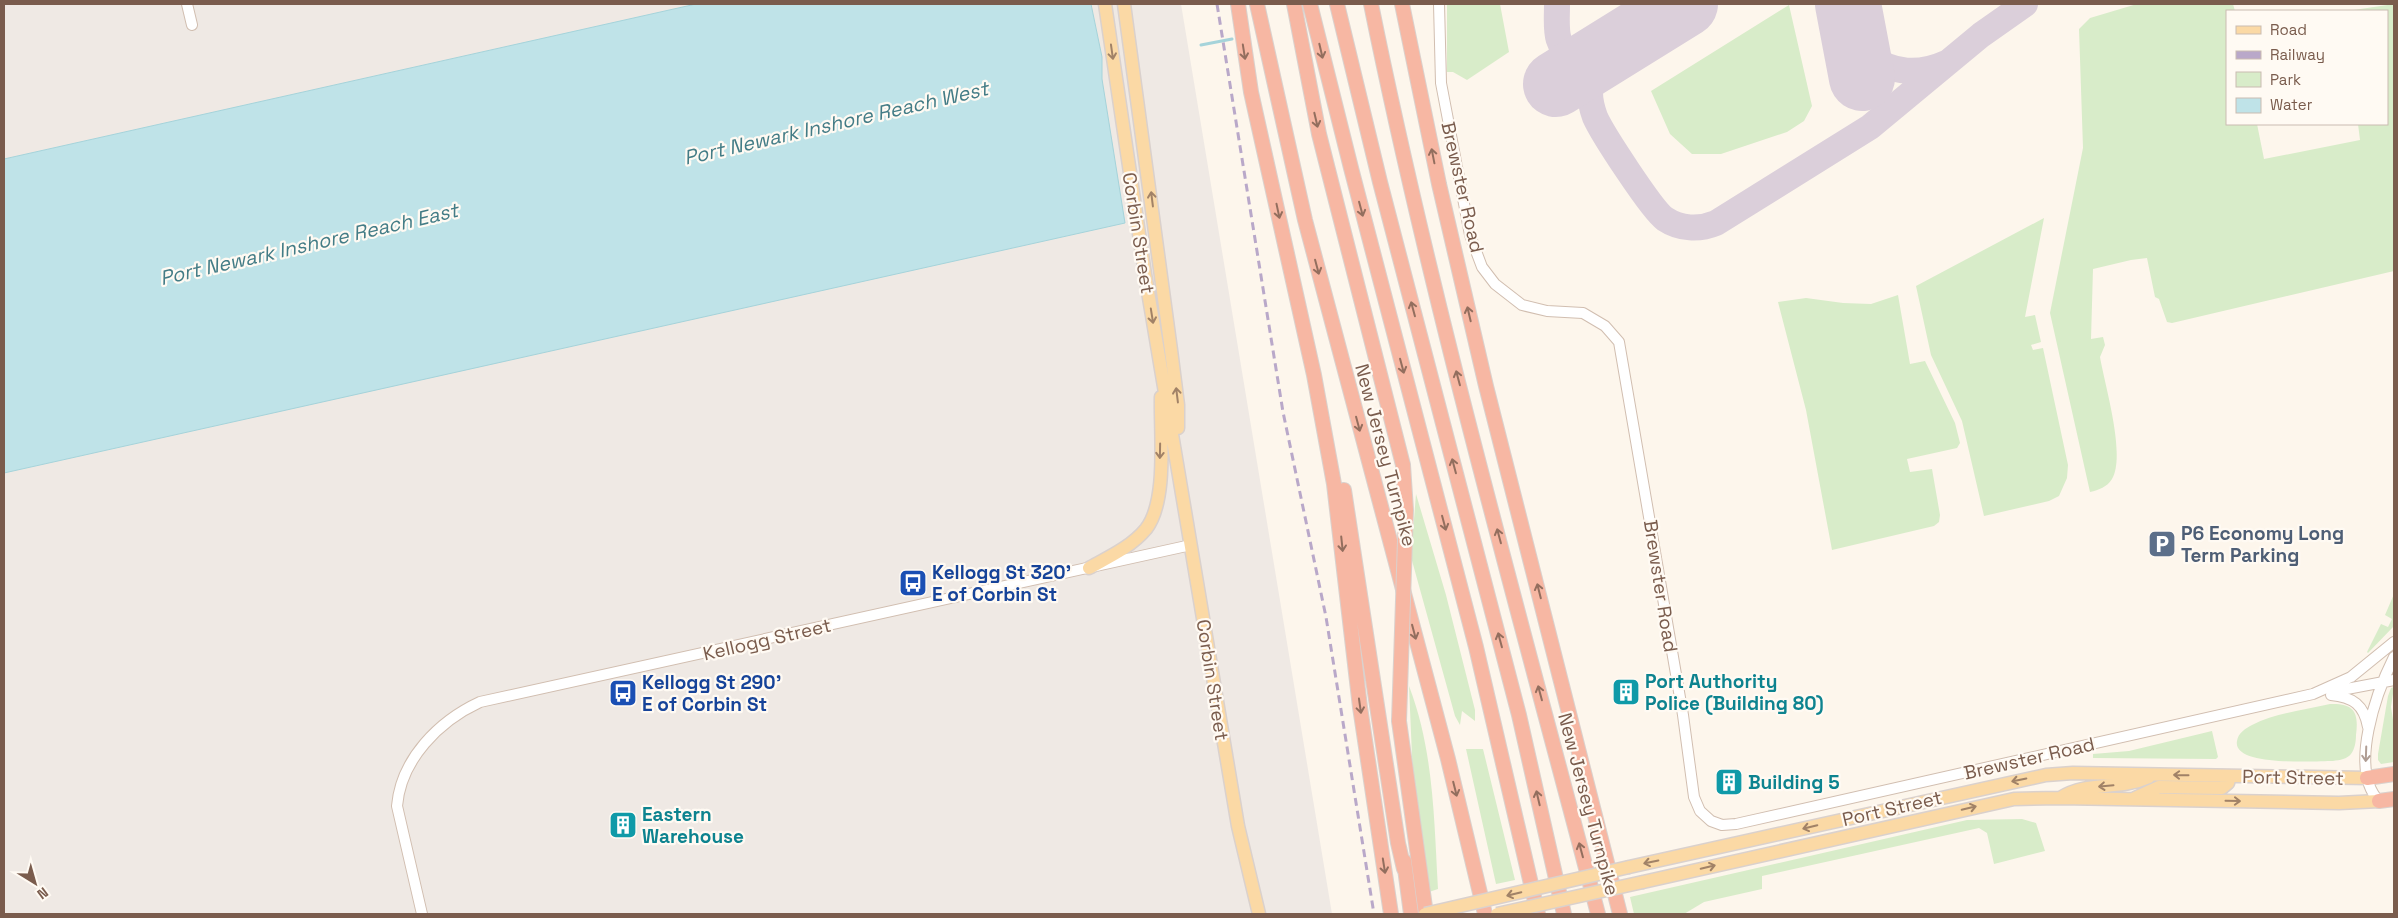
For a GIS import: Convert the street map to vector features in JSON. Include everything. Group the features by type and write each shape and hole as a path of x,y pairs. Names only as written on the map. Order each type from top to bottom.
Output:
{"highway":[{"path":"1238,4 1251,92 1314,376 1338,508 1360,708 1391,914"},
{"name":"New Jersey Turnpike","path":"1257,4 1305,220 1448,759 1485,914"},
{"path":"1294,4 1315,114 1403,465 1406,510 1399,721 1396,754 1404,869"},
{"name":"New Jersey Turnpike","path":"1310,4 1483,675 1538,914"},
{"path":"1337,4 1380,182 1519,716 1564,914"},
{"name":"New Jersey Turnpike","path":"1371,4 1411,192 1440,309 1598,914"},
{"path":"1402,4 1439,184 1486,386 1612,875 1620,914"},
{"path":"1410,4 1422,98"},
{"path":"1314,376 1326,410 1350,522 1398,844 1411,914"},
{"path":"1399,721 1425,914"},
{"path":"2367,778 2394,774"},
{"path":"2379,801 2394,799"},
{"path":"1612,875 1628,914"}],"main road":[{"name":"Corbin Street","path":"1105,4 1161,367 1238,826 1260,914"},
{"name":"Corbin Street","path":"1124,4 1178,405 1178,461"},
{"path":"1089,568 1126,548 1146,528 1158,506 1161,367"},
{"name":"Port Street","path":"1425,914 2033,777 2073,773 2367,778"},
{"path":"2060,798 2079,788 2134,783 2153,775"},
{"path":"2132,799 2159,787 2222,788 2228,783 2230,776"},
{"name":"Port Street","path":"1497,914 1996,802 2060,798 2339,803 2379,801"}],"street":[{"path":"187,4 192,25"},
{"name":"Brewster Road","path":"1440,4 1441,83 1470,235 1482,266 1495,284 1522,304 1547,311 1583,314 1605,326 1620,342 1683,715 1693,791 1698,806 1707,818 1722,825 1736,824 2312,694 2394,680"},
{"name":"Kellogg Street","path":"422,914 397,806 401,786 420,750 437,730 453,717 480,702 1191,545"},
{"name":"Brewster Road","path":"2312,694 2351,677 2394,642"},
{"path":"2379,801 2372,791 2367,778 2369,731 2383,682 2394,657"},
{"path":"2312,694 2341,696 2355,700 2363,709 2369,731"}],"shaded area":[{"path":"4,4 696,4 4,159"},
{"path":"1091,4 1181,4 1332,914 4,914 4,473 642,329 1102,79 1102,57"}],"green space":[{"path":"1447,4 1500,4 1509,52 1467,80 1453,72 1447,72"},
{"path":"2137,4 2233,4 2235,10 2226,10 2226,125 2257,125 2264,159 2360,140 2358,125 2388,125 2388,10 2354,10 2394,4 2394,271 2172,323 2167,322 2159,299 2155,297 2147,258 2093,269 2091,339 2103,337 2105,345 2100,357 2116,437 2117,454 2116,468 2112,479 2102,488 2090,492 2050,313 2083,148 2079,29 2090,18"},
{"path":"1789,5 1812,106 1804,121 1787,132 1721,154 1692,154 1670,134 1651,91"},
{"path":"2044,218 2025,317 2035,315 2041,342 2031,345 2033,350 2043,348 2068,465 2067,478 2059,496 2049,501 1984,516 1962,421 1931,355 1916,286"},
{"path":"1898,295 1910,364 1925,361 1955,423 1960,443 1957,448 1907,459 1910,472 1932,469 1940,515 1939,522 1934,526 1832,550 1806,410 1778,302 1806,298 1843,303 1871,304"},
{"path":"1416,494 1446,595 1475,710 1475,721 1462,711 1460,725 1455,716 1411,557"},
{"path":"2394,594 2394,626 2368,653 2381,624 2388,627 2392,619 2385,615"},
{"path":"1409,686 1424,736 1434,812 1438,889 1429,892 1413,779"},
{"path":"2394,687 2391,707 2394,726 2394,762 2381,764 2378,760 2378,754 2388,696 2391,688"},
{"path":"2330,704 2350,707 2357,720 2353,750 2349,756 2341,760 2277,761 2248,755 2239,749 2237,741 2239,736 2252,725 2280,715"},
{"path":"2212,731 2218,757 2216,759 2093,758 2093,754 2129,751"},
{"path":"1466,749 1483,749 1515,880 1496,884"},
{"path":"2022,819 2036,823 2045,851 1994,864 1987,833 1979,828 1762,876 1762,889 1704,902 1684,914 1634,914 1630,897 1967,820"}],"water":[{"path":"696,4 1091,4 1102,57 1102,79 1125,223 4,473 4,159"}],"waterway":[{"path":"1201,45 1232,39"}],"taxiway":[{"path":"1557,4 1558,36 1563,49 1575,62 1592,62"},
{"path":"1627,40 1606,57 1594,73 1590,93 1595,117 1628,171 1659,213 1665,219 1683,227 1703,227 1716,223 1870,127 1981,35 2025,4"},
{"path":"1850,17 1863,47 1878,62 1907,71 1937,67 1946,63"}],"runway":[{"path":"1556,84 1685,4"},
{"path":"1848,4 1862,78"}],"railway":[{"path":"1217,4 1283,412 1326,617 1374,914"}],"place":[{"name":"P6 Economy Long Term Parking","path":"2162,544"},
{"name":"Kellogg St 320' E of Corbin St","path":"913,583"},
{"name":"Port Authority Police (Building 80)","path":"1626,692"},
{"name":"Kellogg St 290' E of Corbin St","path":"623,693"},
{"name":"Building 5","path":"1729,782"},
{"name":"Eastern Warehouse","path":"623,825"}],"water label":[{"name":"Port Newark Inshore Reach West","path":"836,123"},
{"name":"Port Newark Inshore Reach East","path":"309,244"}]}
